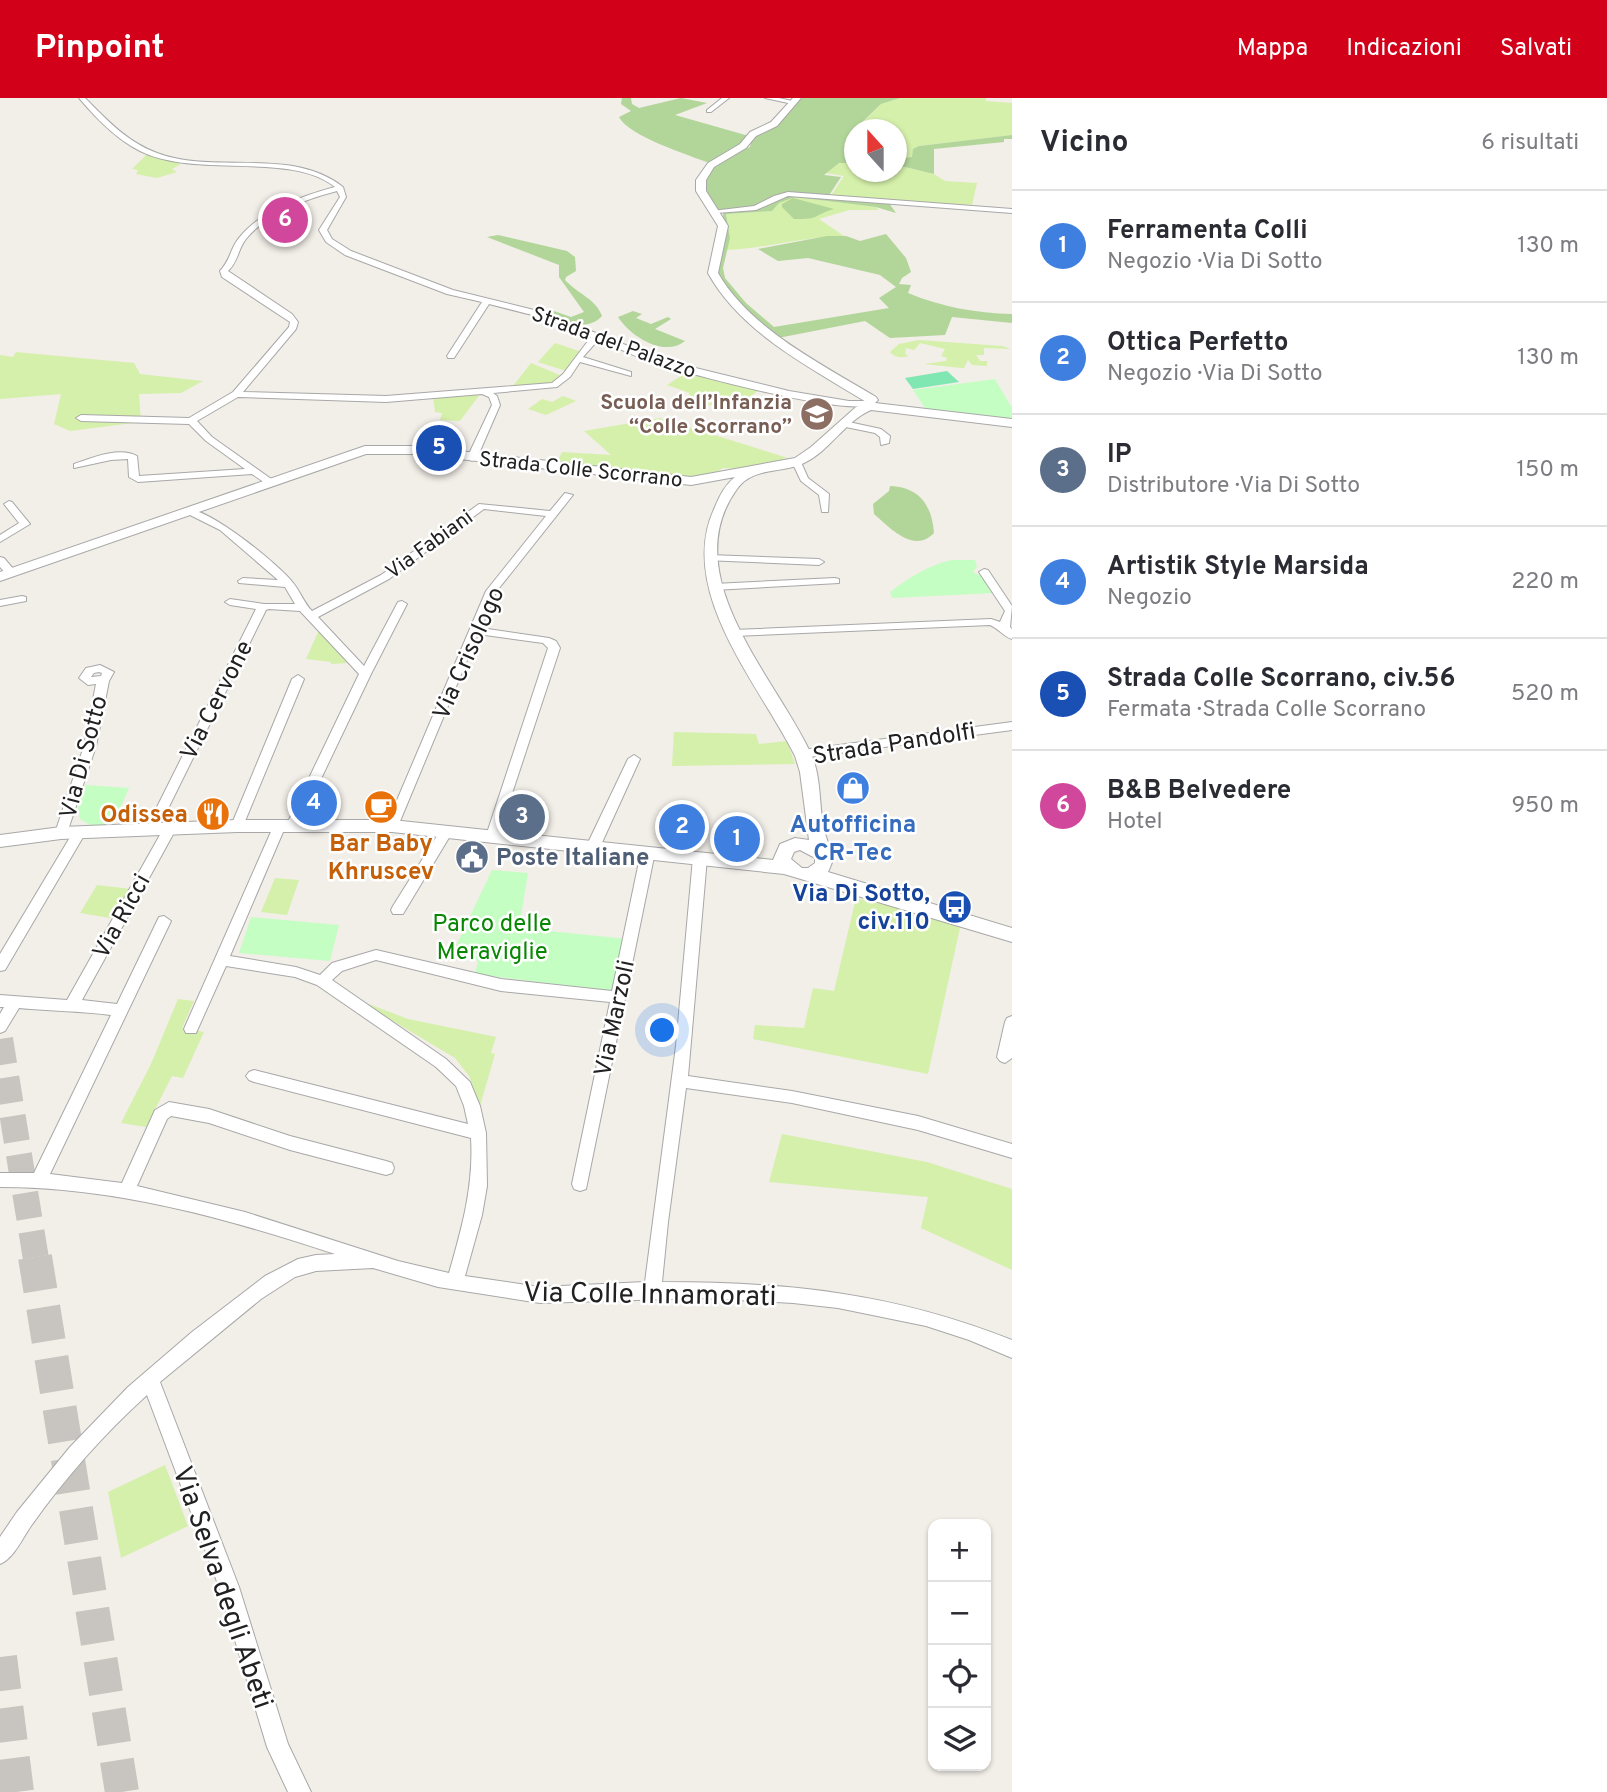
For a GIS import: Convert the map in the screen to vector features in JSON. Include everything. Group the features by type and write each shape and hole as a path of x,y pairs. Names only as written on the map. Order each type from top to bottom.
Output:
{"street":[{"path":"81,418 191,421 236,394 293,327 294,322 223,271 236,259 238,243 254,224 341,188 332,181 301,171 263,165 187,162 154,155 115,131 82,98"},
{"path":"709,111 726,98"},
{"path":"768,98 795,100"},
{"path":"795,100 774,124 753,134 743,146 722,157 708,169 699,187 716,211 723,232 714,261 713,273 718,285 787,349 869,402 1012,423"},
{"name":"Strada del Palazzo","path":"341,188 344,193 342,202 326,221 323,230 337,247 450,292 542,314 660,362 694,372 847,404 869,402"},
{"path":"716,211 756,208 788,194 1012,211"},
{"path":"452,356 486,302"},
{"path":"236,394 390,399 558,384 587,343 596,337"},
{"path":"578,358 628,374"},
{"path":"472,458 496,405 493,396 483,391"},
{"name":"Strada Colle Scorrano","path":"5,575 302,474 355,453 375,449 415,450 684,481 797,462 816,450 869,402"},
{"path":"191,421 209,439 271,483"},
{"path":"844,424 882,433 884,443"},
{"path":"77,466 105,457 123,455 132,456 134,477 138,479 252,471"},
{"path":"797,462 804,479 824,494 825,510"},
{"path":"754,469 731,488 711,528 709,558 714,587 726,619 802,754"},
{"name":"Via Crisologo","path":"392,826 491,591 568,495"},
{"path":"0,539 25,524 9,503"},
{"name":"Via Fabiani","path":"308,612 385,577 482,506 554,514"},
{"path":"189,512 225,528 289,584 308,612 365,674"},
{"path":"709,558 819,562"},
{"path":"0,561 5,575"},
{"path":"734,633 991,622 1008,632 1010,611 984,572"},
{"path":"243,581 289,584"},
{"path":"714,587 835,581"},
{"path":"0,603 22,598"},
{"path":"230,602 308,612"},
{"path":"191,1029 287,824 402,604"},
{"name":"Via Cervone","path":"161,829 264,607"},
{"path":"475,630 545,640 552,643 554,648 492,836"},
{"path":"237,826 298,679"},
{"name":"Via Di Sotto","path":"61,833 90,746 103,680"},
{"name":"Strada Pandolfi","path":"819,863 808,773 802,754 1012,726"},
{"path":"593,846 634,759"},
{"name":"Via Di Sotto","path":"0,841 61,833 287,824 392,826 732,860 789,855"},
{"path":"789,855 807,838 814,826"},
{"name":"Via Ricci","path":"72,1004 161,829"},
{"path":"398,910 447,831"},
{"path":"0,966 80,832"},
{"path":"789,855 811,845 819,863 861,890 1012,935"},
{"name":"Via Marzoli","path":"580,1184 648,852"},
{"path":"789,855 799,874 819,863"},
{"path":"653,1290 658,1227 680,1081 700,858"},
{"path":"39,1180 164,921"},
{"path":"322,981 337,967 376,956 501,985 619,996"},
{"path":"221,960 296,972 322,981 453,1072 468,1094 478,1133 479,1186 455,1281"},
{"path":"0,1027 8,1002 64,1007 72,1004 120,1010"},
{"path":"1004,1058 1012,1022"},
{"path":"254,1076 478,1133"},
{"path":"680,1081 792,1097 918,1123 1012,1151"},
{"path":"126,1192 161,1115 169,1109 209,1116 290,1143 386,1168"},
{"name":"Via Colle Innamorati","path":"0,1180 39,1180 126,1192 257,1221 373,1261 455,1281 553,1296 653,1290 755,1291 864,1302 973,1331 1012,1349"},
{"path":"0,1554 57,1474 80,1447 206,1331 273,1280 296,1268 319,1262 347,1265 373,1261"},
{"name":"Via Selva degli Abeti","path":"150,1380 229,1587 278,1747 300,1792"}],"green space":[{"path":"622,98 631,98 632,104 639,108 681,98 707,103 675,115 749,136 709,163 634,131 619,117 631,111 621,104"},
{"path":"800,98 900,98 881,104 865,119 844,119 844,163 839,163 824,175 841,177 828,197 889,203 896,213 876,207 795,197 779,203 772,211 726,214 730,238 723,268 725,278 746,303 774,327 889,308 879,298 896,287 880,275 808,258 778,261 758,249 827,236 846,236 860,241 886,234 906,258 911,272 902,278 899,284 911,285 908,293 959,308 1012,314 1012,323 952,317 945,335 890,338 865,321 778,338 743,308 720,282 717,261 723,214 726,211 716,211 703,187 707,172 720,161 750,147 752,137"},
{"path":"900,98 986,98 986,101 1012,103 1012,135 919,146 912,157 907,158 907,119 866,119 881,104"},
{"path":"1012,135 1012,139 1004,139 1004,142 934,149 934,174 907,167 907,158 912,157 913,149 919,146"},
{"path":"147,154 181,164 172,169 177,172 157,178 136,174 138,170 132,169"},
{"path":"839,163 844,163 844,176 826,173"},
{"path":"907,167 934,174 945,181 977,183 972,205 830,197 844,176 844,182 907,182"},
{"path":"795,197 876,207 879,210 849,210 819,219 844,236 725,250 730,238 726,214 772,211 778,203"},
{"path":"793,198 834,209 813,218 794,219 782,207 782,204"},
{"path":"498,235 567,251 575,257 576,271 565,280 591,301 602,316 597,321 585,324 572,323 553,316 554,311 571,317 584,312 559,277 559,265 487,237"},
{"path":"633,311 642,314 636,318 651,324 668,317 671,319 655,329 685,341 677,346 667,347 639,337 618,317"},
{"path":"919,340 1002,346 1011,349 984,348 984,355 976,355 980,361 987,361 987,366 972,365 968,360 964,368 924,364 946,361 947,358 941,356 945,349 920,343 914,350 906,348 905,354 909,356 899,357 890,352 899,344"},
{"path":"555,343 579,351 566,371 538,362"},
{"path":"16,352 134,363 140,374 203,381 181,393 139,394 141,422 70,431 54,424 61,394 0,399 0,355 13,357"},
{"path":"531,363 562,376 551,384 513,386"},
{"path":"689,371 762,388 729,412 667,385"},
{"path":"947,371 959,382 913,389 905,378"},
{"path":"995,379 1012,408 1012,420 968,413 927,411 913,390"},
{"path":"481,393 460,421 440,420 442,413 435,412 433,396"},
{"path":"563,396 576,401 546,415 528,409 542,399 552,402"},
{"path":"660,418 791,459 784,458 782,461 737,469 723,468 715,473 684,477 555,466 562,452 611,455 584,431"},
{"path":"890,486 917,494 927,507 934,533 926,539 910,540 895,532 874,514 873,504 889,491"},
{"path":"951,560 975,560 977,566 973,572 986,579 995,593 892,598 890,592 912,577 934,565"},
{"path":"319,630 347,663 331,664 306,659"},
{"path":"674,732 756,734 759,744 787,741 795,764 672,766"},
{"path":"85,785 129,788 113,825 90,825 80,819 78,808"},
{"name":"Parco delle Meraviglie","path":"492,870 528,873 519,928 628,939 616,992 475,974 478,961 456,946"},
{"path":"275,878 299,880 287,915 261,912"},
{"path":"97,885 131,889 116,919 80,913"},
{"path":"856,898 961,923 928,1074 753,1039 755,1025 804,1028 813,988 834,991"},
{"path":"251,917 339,925 330,961 239,953"},
{"path":"178,999 194,1001 182,1028 204,1032 183,1078 172,1076 146,1127 121,1123 151,1064"},
{"path":"358,1000 408,1019 496,1037 491,1053 495,1054 480,1106 469,1076 455,1058"},
{"path":"782,1134 927,1162 1012,1189 1012,1270 921,1228 928,1197 769,1182"},
{"path":"165,1465 188,1526 121,1558 108,1492"}],"tunnel":[{"path":"0,1039 36,1259"},
{"path":"35,1257 122,1792"},
{"path":"0,1657 17,1792"}],"place":[{"name":"B&B Belvedere","path":"285,220"},
{"name":"Scuola dell’Infanzia “Colle Scorrano”","path":"817,414"},
{"name":"Strada Colle Scorrano, civ.56","path":"439,448"},
{"name":"Autofficina CR-Tec","path":"853,788"},
{"name":"Artistik Style Marsida","path":"314,803"},
{"name":"Bar Baby Khruscev","path":"381,807"},
{"name":"Odissea","path":"213,814"},
{"name":"IP","path":"522,817"},
{"name":"Ottica Perfetto","path":"682,827"},
{"name":"Ferramenta Colli","path":"737,839"},
{"name":"Poste Italiane","path":"472,857"},
{"name":"Via Di Sotto, civ.110","path":"955,907"}]}
